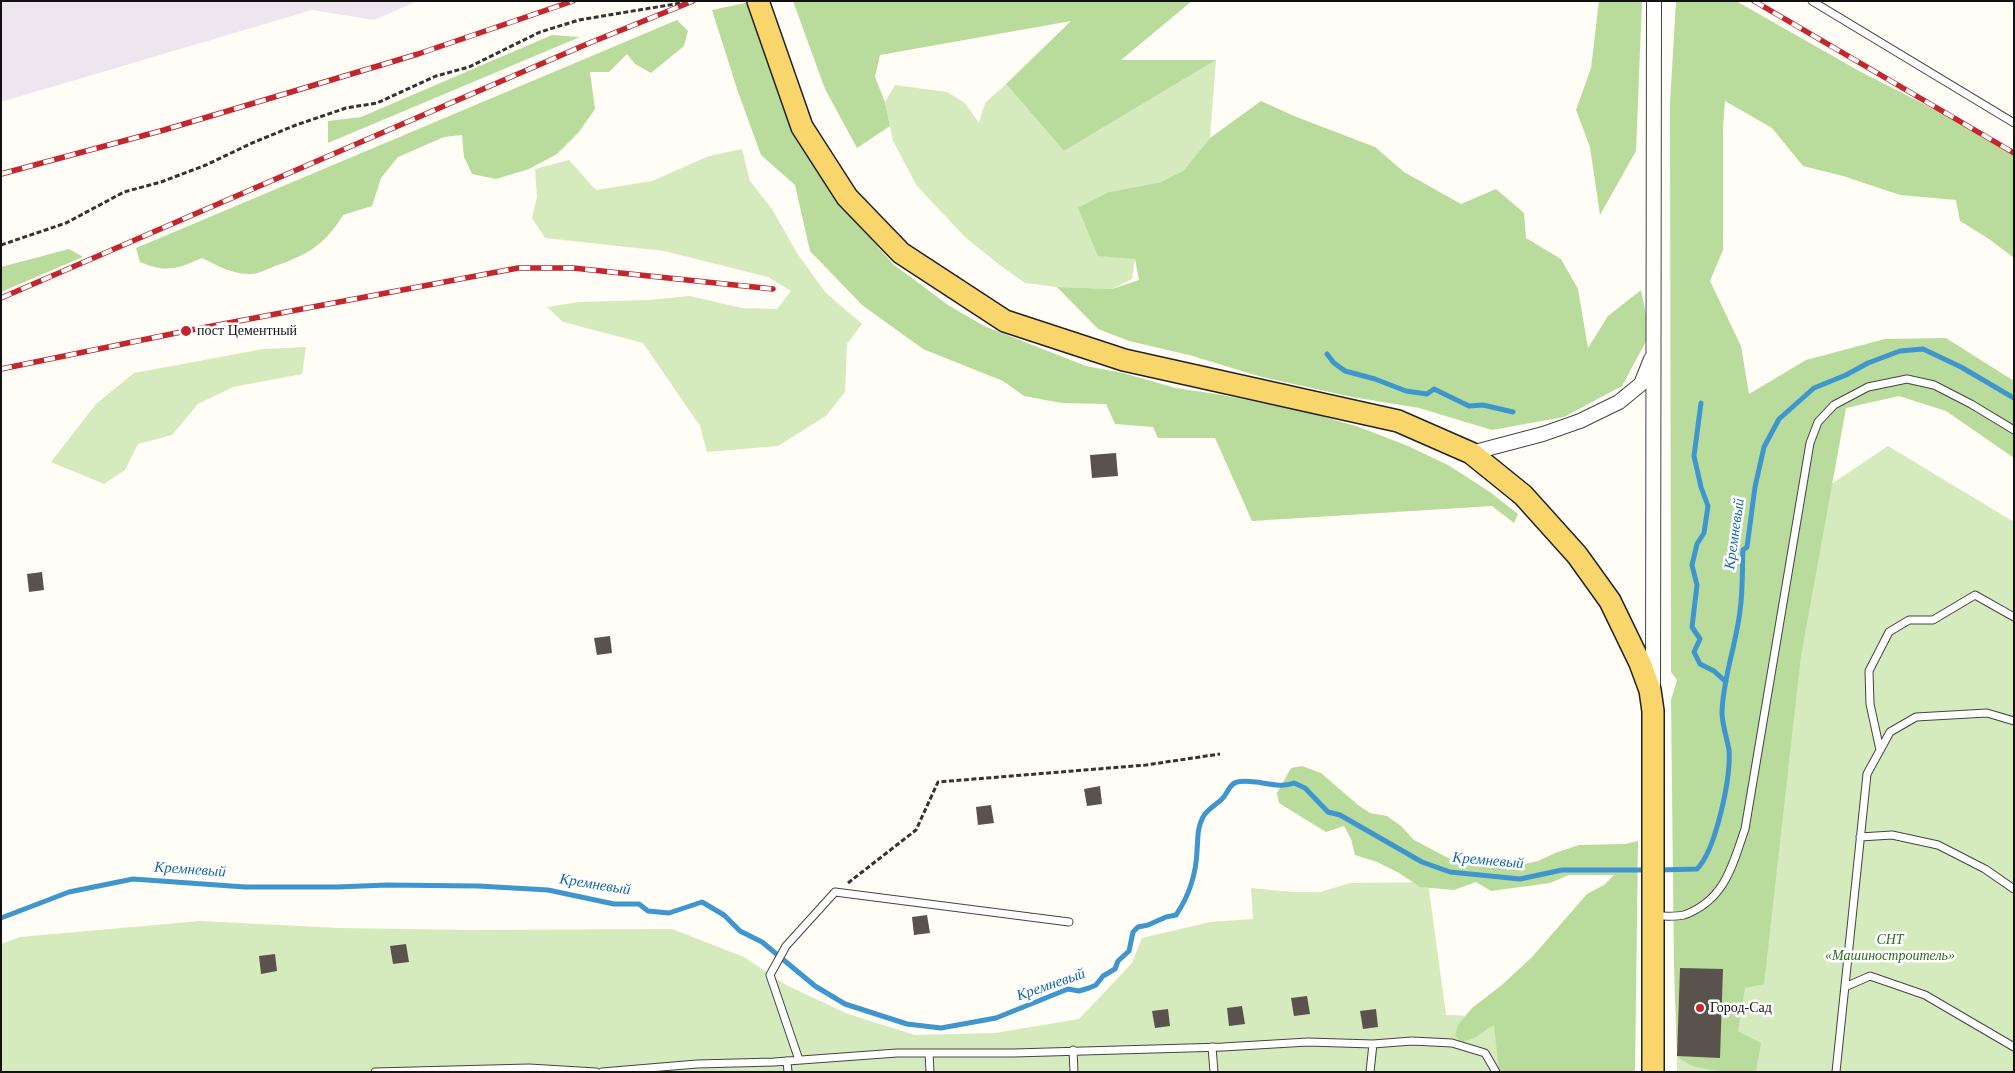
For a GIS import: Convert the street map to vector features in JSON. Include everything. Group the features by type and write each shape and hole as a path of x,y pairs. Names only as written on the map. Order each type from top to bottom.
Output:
{"main road":[{"path":"758,1 802,127 846,197 901,253 1005,321 1124,360 1398,421 1471,453 1523,495 1577,554 1610,601 1640,663 1650,690 1653,711 1653,1072"}],"street":[{"path":"1653,711 1654,1"},
{"path":"1471,453 1543,434 1580,421 1619,402 1641,384 1654,351"}],"lane":[{"path":"1812,1 2014,123"},
{"path":"1653,909 1682,915 1711,900 1726,882 1745,829 1808,453 1818,422 1834,405 1868,387 1907,379 1934,385 1971,404 2014,430"},
{"path":"1880,750 1870,704 1869,671 1889,632 1909,620 1933,620 1975,595 2014,617"},
{"path":"1836,1072 1866,774 1890,732 1916,717 1987,713 2014,721"},
{"path":"1860,837 1892,835 1938,845 1985,869 2014,889"},
{"path":"799,1060 770,975 786,946 835,892 1069,922"},
{"path":"1845,987 1870,976 1925,995 2014,1047"},
{"path":"602,1072 897,1053 1014,1053 1308,1042 1373,1044 1412,1041 1452,1043 1485,1053 1496,1072"},
{"path":"1370,1072 1373,1044"},
{"path":"1212,1047 1214,1072"},
{"path":"1073,1050 1074,1072"},
{"path":"929,1053 930,1072"},
{"path":"787,1061 788,1072"},
{"path":"375,1072 506,1070 596,1072"}],"path":[{"path":"1,245 66,223 124,192 161,182 206,165 296,125 346,108 377,103 436,76 469,66 540,32 580,20 693,1"},
{"path":"835,892 916,830 938,782 1146,765 1220,754"}],"shaded area":[{"path":"1,1 418,1 374,20 312,10 1,102"}],"green space":[{"path":"793,1 1192,1 1121,60 1216,60 1064,151 1006,84 1071,21 880,55 875,77 885,102 890,126 857,148 825,89"},
{"path":"1599,1 1642,1 1636,151 1600,215 1590,147 1576,110 1591,68"},
{"path":"1676,1 1736,1 1861,72 2014,150 2014,258 1989,239 1960,221 1956,200 1900,195 1843,176 1803,166 1772,128 1725,101 1723,128 1723,250 1710,281 1741,346 1749,394 1806,360 1885,339 1946,338 2014,381 2014,458 1946,411 1899,396 1846,408 1801,656 1764,984 1745,988 1738,1031 1761,1043 1756,1072 1703,1069 1684,1062 1677,1056 1674,968 1671,700 1677,680 1671,672 1670,103"},
{"path":"750,2 835,198 893,264 948,305 984,326 1086,366 1123,373 1176,388 1311,413 1359,427 1408,446 1448,465 1490,492 1518,514 1514,523 1492,506 1252,521 1215,438 1158,438 1153,427 1115,424 1106,404 1062,403 1024,396 1003,381 923,349 862,305 810,251 795,185 761,155 738,92 712,10"},
{"path":"677,20 688,31 684,46 651,73 635,64 627,54 609,72 590,72 595,109 579,132 557,154 529,169 496,179 472,174 464,157 462,135 444,137 398,157 381,178 372,206 343,215 322,241 297,258 253,274 220,267 202,258 171,268 157,268 140,262 136,248"},
{"path":"552,35 580,37 328,143 328,121 361,117"},
{"path":"1216,60 1210,138 1183,171 1161,182 1109,192 1135,259 1132,279 1112,289 1057,287 1025,283 965,237 917,186 893,141 885,102 895,85 947,92 965,103 979,123 985,103 1006,84 1064,151"},
{"path":"1261,101 1294,116 1375,147 1404,172 1461,204 1496,189 1524,213 1526,238 1561,259 1578,289 1588,348 1608,316 1641,290 1650,334 1622,386 1564,417 1492,430 1419,408 1352,397 1262,377 1189,355 1129,341 1098,329 1057,287 1112,289 1139,280 1135,259 1098,256 1078,208 1109,192 1161,182 1183,171 1210,138"},
{"path":"742,149 750,181 772,209 797,253 825,292 862,324 847,344 845,392 826,416 778,446 707,452 700,426 643,343 563,322 547,307 579,302 649,300 690,296 742,308 777,309 791,291 768,277 664,251 545,238 532,218 537,197 535,169 569,160 596,190 652,181 709,156"},
{"path":"69,249 83,257 1,292 1,267"},
{"path":"306,347 302,374 233,387 198,404 172,435 138,444 125,470 104,484 51,462 96,404 134,373 263,349"},
{"name":"СНТ «Машиностроитель»","path":"1888,446 2014,522 2014,1072 1677,1072 1677,1056 1821,491"},
{"path":"1302,766 1321,773 1370,813 1387,816 1401,826 1414,840 1450,859 1471,863 1486,860 1520,865 1538,861 1579,845 1625,844 1638,841 1635,1072 1499,1072 1494,1025 1467,1041 1461,1042 1455,1036 1458,1025 1472,1008 1503,984 1532,957 1587,894 1604,885 1614,875 1569,875 1550,883 1491,891 1476,882 1454,890 1420,887 1399,873 1377,862 1355,855 1351,839 1344,826 1326,832 1279,803 1277,793 1291,768"},
{"path":"1428,882 1446,1015 1502,1017 1510,1072 1,1072 1,944 20,937 200,921 339,928 471,930 672,929 744,957 786,985 848,1014 915,1035 995,1033 1079,1019 1132,963 1142,938 1210,922 1253,919 1251,888 1292,892 1320,892 1350,883"}],"building":[{"path":"1116,453 1118,476 1092,478 1090,455"},
{"path":"42,572 44,590 29,592 27,574"},
{"path":"610,636 612,653 597,655 594,638"},
{"path":"1100,786 1102,804 1087,806 1084,789"},
{"path":"991,805 994,823 978,825 976,807"},
{"path":"927,915 930,933 914,935 912,917"},
{"path":"406,944 409,962 393,964 390,946"},
{"path":"275,954 277,971 261,974 259,956"},
{"name":"Город-Сад","path":"1680,968 1723,969 1720,1058 1677,1056"},
{"path":"1307,996 1310,1014 1294,1016 1291,998"},
{"path":"1242,1006 1245,1024 1229,1026 1227,1008"},
{"path":"1168,1009 1170,1026 1155,1028 1152,1011"},
{"path":"1376,1009 1378,1027 1363,1029 1360,1011"}],"waterway":[{"name":"Кремневый","path":"1658,870 1697,869 1704,860 1710,846 1721,812 1729,762 1729,750 1722,717 1723,699 1740,611 1743,550 1747,547 1755,487 1764,447 1779,419 1814,388 1846,375 1868,363 1900,351 1923,349 1961,367 2014,398"},
{"path":"1327,354 1334,363 1345,371 1375,379 1406,391 1427,394 1434,389 1469,406 1483,405 1513,412"},
{"path":"1701,403 1694,456 1701,487 1708,506 1704,533 1697,544 1692,565 1697,585 1692,627 1700,639 1694,652 1700,664 1714,671 1726,682"},
{"name":"Кремневый","path":"1,918 69,892 133,879 245,887 387,885 478,886 548,890 614,904 639,904 648,911 669,913 702,902 724,915 740,931 762,942 815,986 845,1004 907,1024 941,1028 996,1018 1068,989 1079,991 1096,985 1103,976 1115,969 1118,961 1129,951 1133,932 1138,927 1176,915 1185,900 1193,876 1201,821 1207,812 1222,799 1230,787 1237,782 1252,781 1274,785 1294,783 1305,788 1328,812 1340,815 1422,862 1450,872 1520,879 1562,870 1647,870"}],"railway":[{"path":"1,174 164,130 418,54 573,1"},
{"path":"1,298 587,44 693,1"},
{"path":"1754,1 2014,153"},
{"path":"1,369 186,331 518,268 573,268 773,289"}],"place":[{"name":"пост Цементный","path":"186,331"},
{"name":"Город-Сад","path":"1700,1008"}]}
